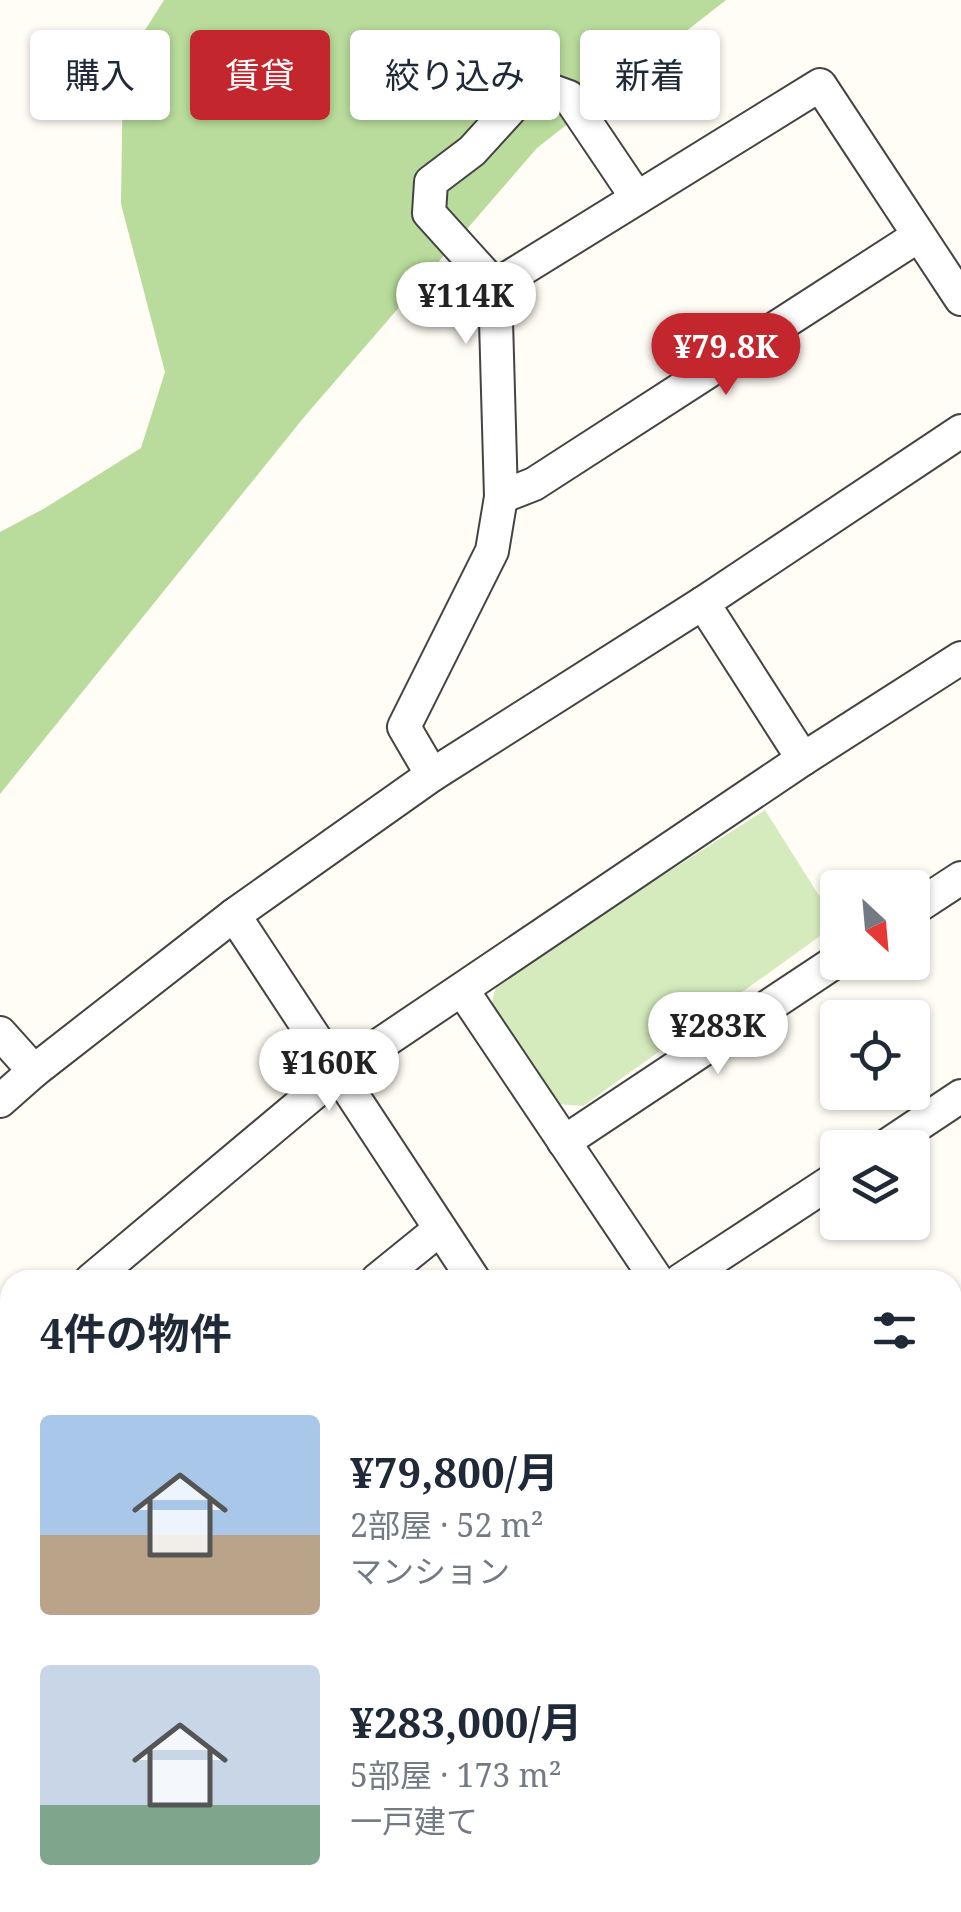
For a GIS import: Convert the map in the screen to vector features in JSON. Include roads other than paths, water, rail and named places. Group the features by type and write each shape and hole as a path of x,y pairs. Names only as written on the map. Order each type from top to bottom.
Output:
{"street":[{"path":"432,775 404,727 492,551 501,498 495,286 429,213 432,182 472,151 533,84 569,97 637,198"},
{"path":"495,286 820,85 961,299"},
{"path":"501,498 534,484 918,236"},
{"path":"0,1102 234,915 432,775 702,603 961,430"},
{"path":"702,603 803,759"},
{"path":"103,1270 339,1072 803,759 961,658"},
{"path":"930,898 961,878"},
{"path":"234,915 467,1270"},
{"path":"564,1142 820,972"},
{"path":"463,991 650,1270"},
{"path":"0,1033 34,1071"},
{"path":"910,1130 961,1096"},
{"path":"696,1270 820,1189"},
{"path":"390,1270 440,1230"}]}
